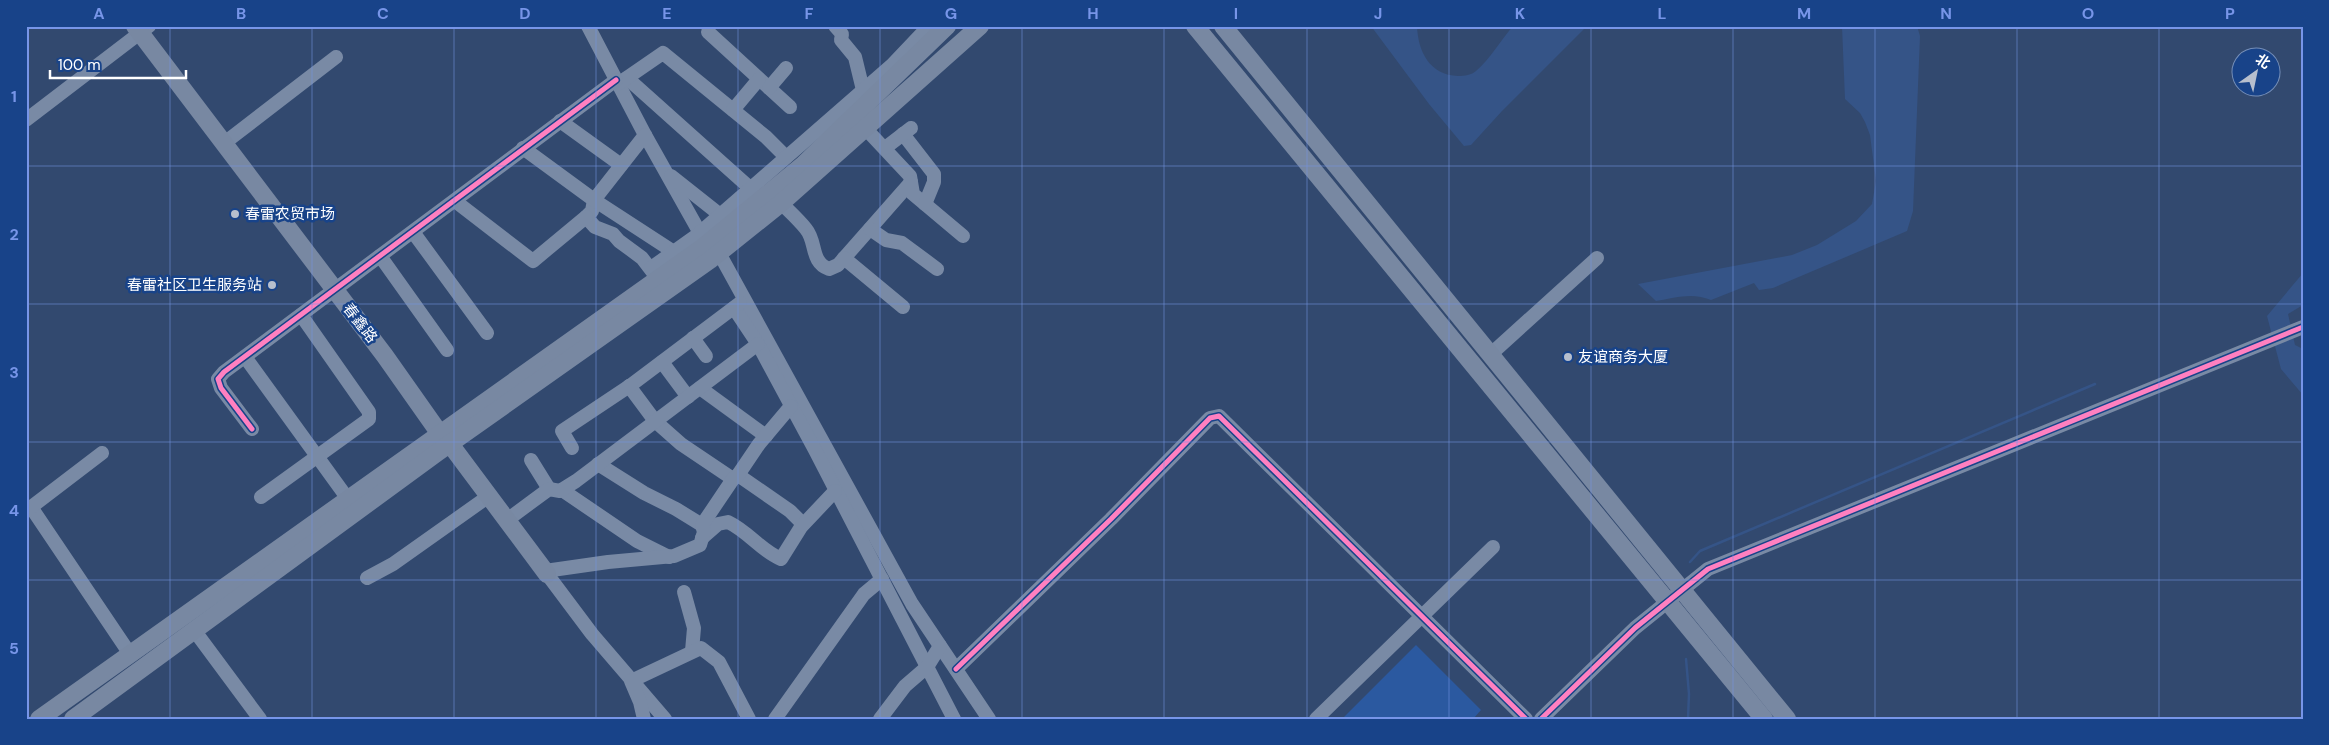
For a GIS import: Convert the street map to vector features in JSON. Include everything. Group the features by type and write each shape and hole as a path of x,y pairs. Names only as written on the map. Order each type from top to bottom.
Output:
{"main road":[{"path":"73,719 194,630 655,274 703,247 803,165 858,114 980,26"},
{"path":"1195,26 1764,719"},
{"path":"1223,26 1788,719"},
{"name":"春鑫路","path":"143,28 226,142 432,412 444,437 546,572"},
{"path":"39,719 348,499 719,253 781,203 858,114 937,28"}],"street":[{"path":"588,26 607,64 620,80 750,188"},
{"path":"586,217 595,227 613,234 619,241 642,258 655,274 674,252 700,233 719,214 786,157 858,114 863,90 855,57 842,40 842,34 835,26"},
{"path":"26,120 143,28"},
{"path":"863,90 937,28"},
{"path":"708,32 790,107"},
{"path":"252,429 221,388 218,379 224,372 560,121 663,53 733,110 786,157"},
{"path":"226,142 336,57"},
{"path":"733,110 764,83 786,68"},
{"path":"620,80 645,135 700,233"},
{"path":"858,114 910,176 913,194 963,236"},
{"path":"560,121 621,165"},
{"path":"885,148 907,131 934,174 934,182 925,204"},
{"path":"455,201 533,261 592,211 594,200 645,135"},
{"path":"523,148 594,200 674,252"},
{"path":"665,171 719,214"},
{"path":"781,203 807,230 814,254 824,267 832,268 844,258 912,182"},
{"path":"870,229 886,240 902,243 937,269"},
{"path":"413,232 487,333"},
{"path":"719,253 739,304 758,344 954,719"},
{"path":"380,256 447,350"},
{"path":"844,258 903,307"},
{"path":"1491,354 1598,258"},
{"path":"572,448 562,431 629,386 739,304"},
{"path":"739,304 912,604 989,719"},
{"path":"261,497 369,418 369,412 301,315"},
{"path":"1541,719 1635,628 1708,570 2303,327"},
{"path":"693,338 706,356"},
{"path":"507,520 598,464 758,344"},
{"path":"245,357 348,499"},
{"path":"662,362 688,397"},
{"path":"629,386 655,421 681,444 790,512 804,524"},
{"path":"700,388 766,436"},
{"path":"666,719 631,681 546,572 669,557 688,552 700,546 702,531 736,477 791,406"},
{"path":"956,669 1111,520 1210,418 1219,416 1526,719"},
{"path":"102,453 29,509 130,654"},
{"path":"531,460 556,489 637,541 669,557"},
{"path":"598,464 644,493 676,509 702,531"},
{"path":"702,531 728,522 758,541 766,551 781,559 804,524 835,491"},
{"path":"367,578 393,564 489,496"},
{"path":"1316,719 1493,547"},
{"path":"775,719 864,594 882,579"},
{"path":"684,592 694,628 692,651"},
{"path":"194,630 260,719"},
{"path":"880,719 905,686 927,667 940,646"},
{"path":"631,681 701,648 719,662 749,719"},
{"path":"631,681 640,702 644,719"}],"shaded area":[{"path":"1371,26 1417,26 1420,45 1427,60 1440,71 1448,75 1458,76 1476,71 1513,26 1587,26 1502,111 1471,145 1464,146 1429,104"},
{"path":"1842,26 1917,26 1920,36 1913,211 1907,231 1773,288 1759,290 1754,283 1711,300 1690,296 1656,301 1638,284 1792,255 1817,245 1856,221 1872,204 1876,181 1870,135 1860,113 1845,99"},
{"path":"2303,273 2303,305 2288,314 2295,345 2303,349 2303,395 2281,369 2267,316"},
{"path":"1416,645 1481,710 1473,719 1342,719"}],"waterway":[{"path":"1690,562 1700,551 2095,384"},
{"path":"1686,659 1689,694 1688,719"}],"cycle path":[{"path":"252,429 221,388 218,379 224,372 616,80"},
{"path":"1541,719 1635,628 1708,569 2303,327"},
{"path":"956,669 1111,519 1210,418 1219,416 1526,719"}],"place":[{"name":"春雷农贸市场","path":"235,214"},
{"name":"春雷社区卫生服务站","path":"272,285"},
{"name":"友谊商务大厦","path":"1568,357"}]}
